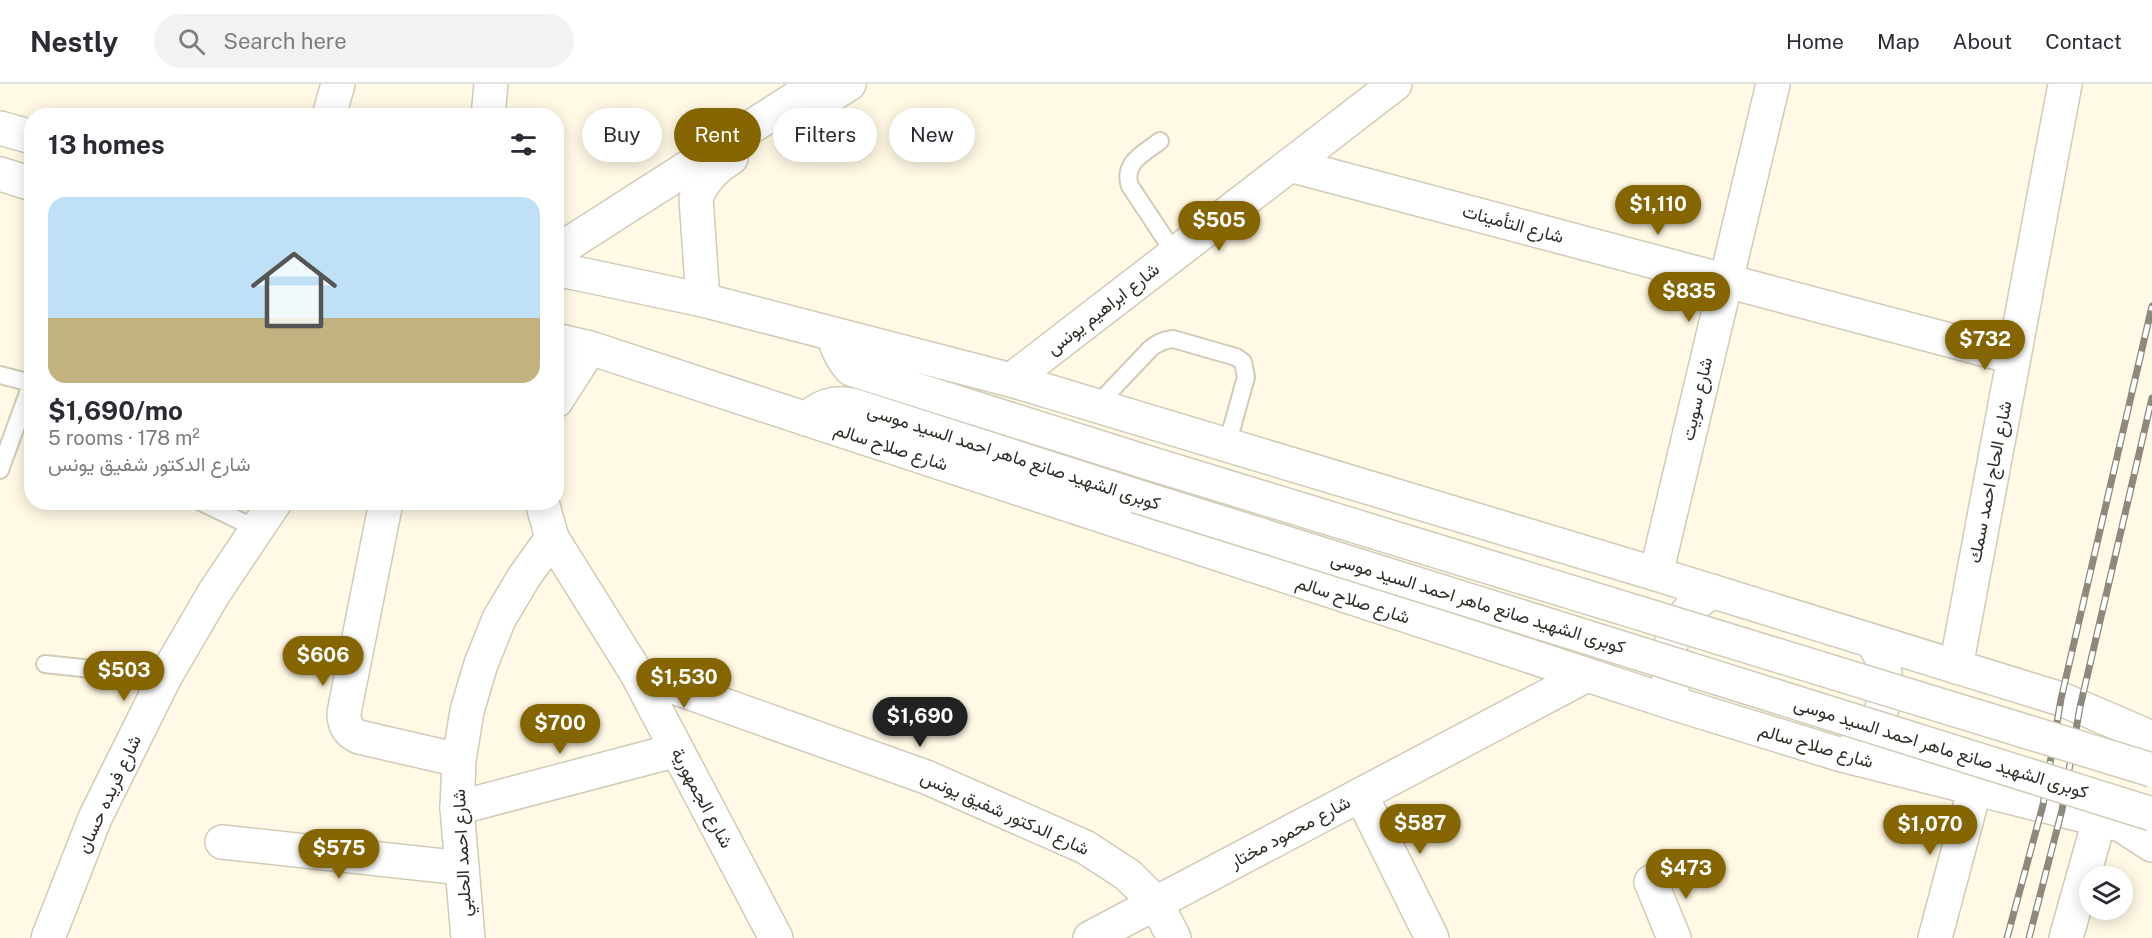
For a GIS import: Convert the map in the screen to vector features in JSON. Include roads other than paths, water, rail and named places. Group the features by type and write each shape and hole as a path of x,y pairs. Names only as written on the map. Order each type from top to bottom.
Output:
{"street":[{"path":"331,108 338,84"},
{"path":"489,108 491,84"},
{"path":"564,247 818,84"},
{"path":"703,300 696,198 701,185 716,168 849,84"},
{"name":"شارع ابراهيم يونس","path":"1011,380 1395,84"},
{"name":"شارع سويت","path":"1656,574 1773,84"},
{"name":"شارع الحاج احمد سمك","path":"1956,667 2065,84"},
{"path":"0,128 24,135"},
{"name":"شارع التأمينات","path":"1290,165 2013,357"},
{"path":"0,174 24,182"},
{"path":"564,271 703,300 1011,380 1712,591 2061,699 2149,759"},
{"name":"كوبرى الشهيد صانع ماهر احمد السيد موسى","path":"833,334 840,354 851,369 1149,463 2149,759"},
{"name":"شارع صلاح سالم","path":"564,342 590,348 1585,676 1842,754 2121,825 2152,845"},
{"path":"564,389 590,348"},
{"name":"كوبرى الشهيد صانع ماهر احمد السيد موسى","path":"806,419 816,410 829,405 842,403 852,405 2152,814"},
{"path":"384,510 344,721 352,734 359,737 459,760"},
{"name":"شارع الجمهورية","path":"544,510 552,538 637,674 776,938"},
{"name":"شارع فريده حسان","path":"48,938 95,818 165,677 214,593 266,516"},
{"name":"شارع احمد الحلبي","path":"468,938 456,808 459,760 467,711 481,664 496,628 524,577 552,538"},
{"path":"1678,705 1670,681 1668,654 1676,629 1691,607 1712,591"},
{"path":"1842,754 1861,742 1875,725 1884,705 1886,683 1883,661 1872,641"},
{"name":"شارع الدكتور شفيق يونس","path":"637,674 946,786 1085,847 1128,875 1156,903 1174,938"},
{"name":"شارع محمود مختار","path":"1090,938 1585,676"},
{"path":"456,808 677,750"},
{"path":"1935,938 1975,788"},
{"path":"1361,795 1432,938"},
{"path":"2066,938 2099,820"},
{"path":"222,842 462,868"},
{"path":"1650,882 1674,938"}],"lane":[{"path":"1160,141 1132,161 1127,178 1175,254"},
{"path":"1096,406 1150,349 1165,340 1173,339 1236,357 1243,362 1246,377 1227,445"},
{"path":"0,375 24,380"},
{"path":"0,470 3,451 24,399"},
{"path":"238,510 266,516"},
{"path":"45,664 165,677"}],"railway":[{"path":"2007,938 2043,805 2061,699 2152,306"},
{"path":"2029,938 2062,810 2080,707 2152,398"}]}
